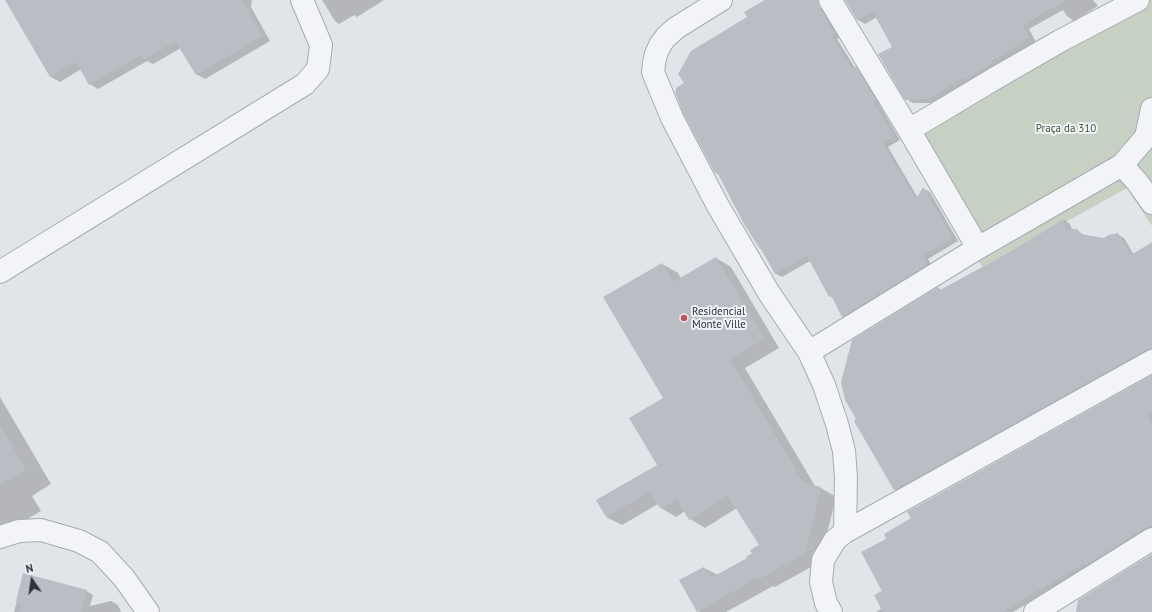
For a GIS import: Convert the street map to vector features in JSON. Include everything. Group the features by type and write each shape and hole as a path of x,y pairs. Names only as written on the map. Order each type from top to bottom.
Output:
{"street":[{"path":"0,272 305,84 318,69 321,45 302,0"},
{"path":"721,0 676,28 666,37 656,54 653,72 672,118 718,206 769,293 809,352 824,385 844,451 846,477 845,532"},
{"path":"830,0 909,130 978,248"},
{"path":"909,130 1020,64 1138,0"},
{"path":"809,352 978,248 1122,165 1149,137 1152,109"},
{"path":"1122,165 1138,183 1152,203"},
{"path":"831,612 826,603 821,582 823,560 835,540 845,532 1152,361"},
{"path":"0,537 19,531 41,530 79,541 100,552 124,578 148,612"},
{"path":"1035,612 1152,539"}],"green space":[{"name":"Praça da 310","path":"1127,0 1152,0 1152,226 1127,188 983,268 902,127"}],"building":[{"path":"5,0 242,0 262,36 196,75 175,41 144,60 140,55 89,85 76,62 50,77"},
{"path":"765,0 818,0 819,6 835,33 831,35 852,69 856,66 877,101 873,101 894,136 883,144 916,199 923,187 953,238 923,255 927,265 842,317 831,295 829,297 807,256 775,274 761,249 744,224 717,172 715,173 683,113 675,92 676,88 684,83 678,74 691,51 747,17 744,12"},
{"path":"845,0 1066,0 1023,25 1029,37 991,62 992,63 928,99 905,100 878,54 892,47 873,12 857,20"},
{"path":"1064,219 1066,229 1077,229 1081,234 1104,238 1108,235 1118,233 1131,255 1152,242 1152,349 1146,350 894,490 854,421 856,419 845,400 841,382 852,340 938,287 940,290 1010,252"},
{"path":"716,257 764,339 730,359 803,482 821,487 805,553 759,579 758,577 697,612 679,580 704,567 711,578 747,558 746,557 752,553 750,550 759,545 728,496 689,520 677,499 661,509 649,492 606,517 596,500 657,465 629,418 663,398 603,297 662,263 673,282"},
{"path":"1152,375 1152,412 1147,415 1152,425 1152,527 1145,528 1085,566 1085,563 1001,612 883,612 874,595 882,591 861,552 886,539 884,534 911,518 907,512"},
{"path":"0,426 26,469 0,485"},
{"path":"1152,554 1152,612 1076,612 1078,600"},
{"path":"23,573 87,590 81,612 20,612 22,604 16,601"}],"place":[{"name":"Residencial Monte Ville","path":"684,318"}]}
